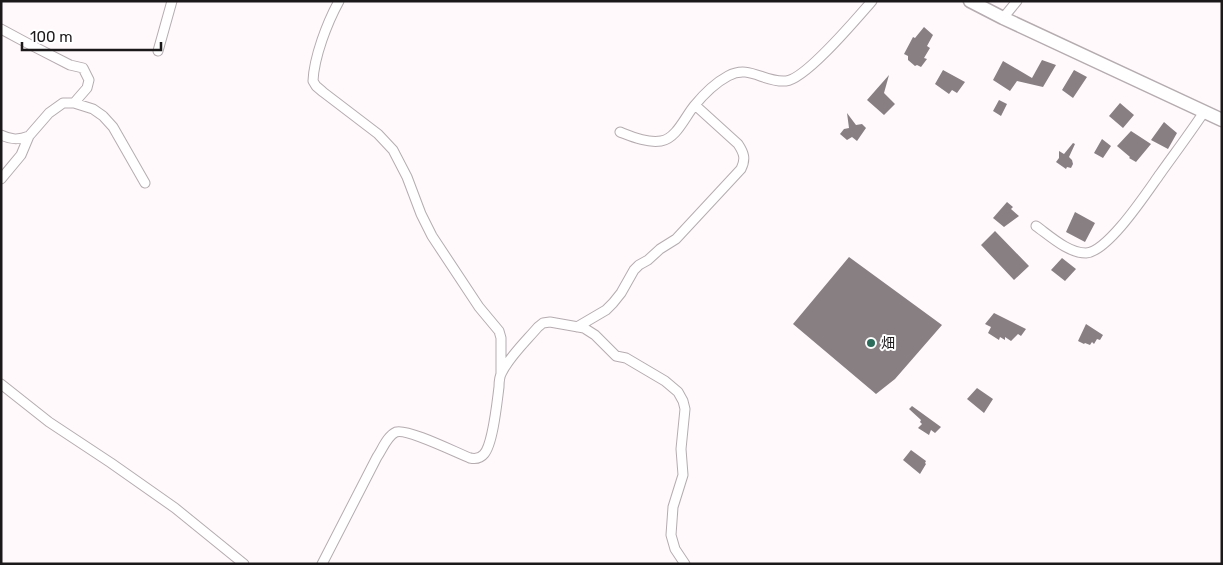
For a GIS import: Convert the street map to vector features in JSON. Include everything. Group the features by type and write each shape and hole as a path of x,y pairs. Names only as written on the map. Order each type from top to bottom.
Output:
{"street":[{"path":"158,52 172,1"},
{"path":"322,564 377,457 394,433 401,432 414,435 470,458 481,458 485,454 493,427 501,373 501,338 499,331 479,307 432,236 421,214 407,176 393,150 378,134 323,92 313,81 326,28 339,1"},
{"path":"620,132 649,141 659,142 666,140 673,134 695,105 717,83 732,74 746,71 769,79 789,81 800,75 823,53 872,1"},
{"path":"970,1 1002,18 1222,120"},
{"path":"1002,18 1017,1"},
{"path":"1,29 64,62 83,68 90,80 87,88 74,103"},
{"path":"1,179 21,155 29,136 49,113 64,103 74,103 93,109 104,116 117,134 144,183"},
{"path":"577,327 606,310 621,294 634,270 676,239 741,169 744,157 738,144 695,105"},
{"path":"1036,226 1076,251 1086,253 1099,247 1128,218 1204,112"},
{"path":"1,135 20,139 29,136"},
{"path":"501,373 541,325 547,322 554,322 584,328 595,335 616,356 626,358 665,381 678,392 685,409 682,449 683,475 673,507 671,535 675,549 685,564"},
{"path":"1,384 49,422 167,502 244,564"}],"building":[{"path":"924,27 933,35 927,46 930,48 924,58 927,59 921,67 915,66 908,60 908,56 904,54 913,37 915,38"},
{"path":"1042,60 1056,65 1043,87 1017,81 1010,91 993,80 1003,61 1032,78"},
{"path":"943,70 965,82 957,93 952,90 949,94 935,84"},
{"path":"1074,70 1087,77 1073,98 1062,90"},
{"path":"889,75 884,93 895,104 884,115 867,100"},
{"path":"999,100 1007,104 1001,116 993,111"},
{"path":"1120,103 1134,115 1123,128 1109,116"},
{"path":"847,113 856,125 862,124 866,128 857,141 852,137 847,140 840,134 844,129 849,128"},
{"path":"1164,122 1177,133 1168,149 1151,140"},
{"path":"1131,131 1151,144 1136,162 1117,146"},
{"path":"1102,139 1111,146 1103,158 1094,153"},
{"path":"1073,143 1075,144 1069,157 1073,164 1071,168 1067,167 1066,169 1056,162 1059,158 1059,151 1064,154"},
{"path":"1007,202 1013,207 1011,209 1019,216 1004,227 993,218"},
{"path":"1075,212 1095,223 1085,242 1066,232"},
{"path":"995,231 1029,266 1014,280 981,245"},
{"name":"畑","path":"849,257 942,325 895,379 876,394 793,324"},
{"path":"1062,258 1076,269 1065,281 1051,270"},
{"path":"994,313 1026,329 1021,336 1018,334 1011,341 1005,337 1005,340 1000,337 999,340 988,333 991,327 985,324"},
{"path":"1086,324 1103,335 1094,344 1092,342 1090,345 1084,344 1078,341"},
{"path":"977,388 993,399 984,413 967,399"},
{"path":"912,406 941,427 935,433 931,430 929,435 918,428 922,424 921,420 909,409"},
{"path":"911,450 926,461 920,474 903,460"}],"place":[{"name":"畑","path":"871,343"}]}
